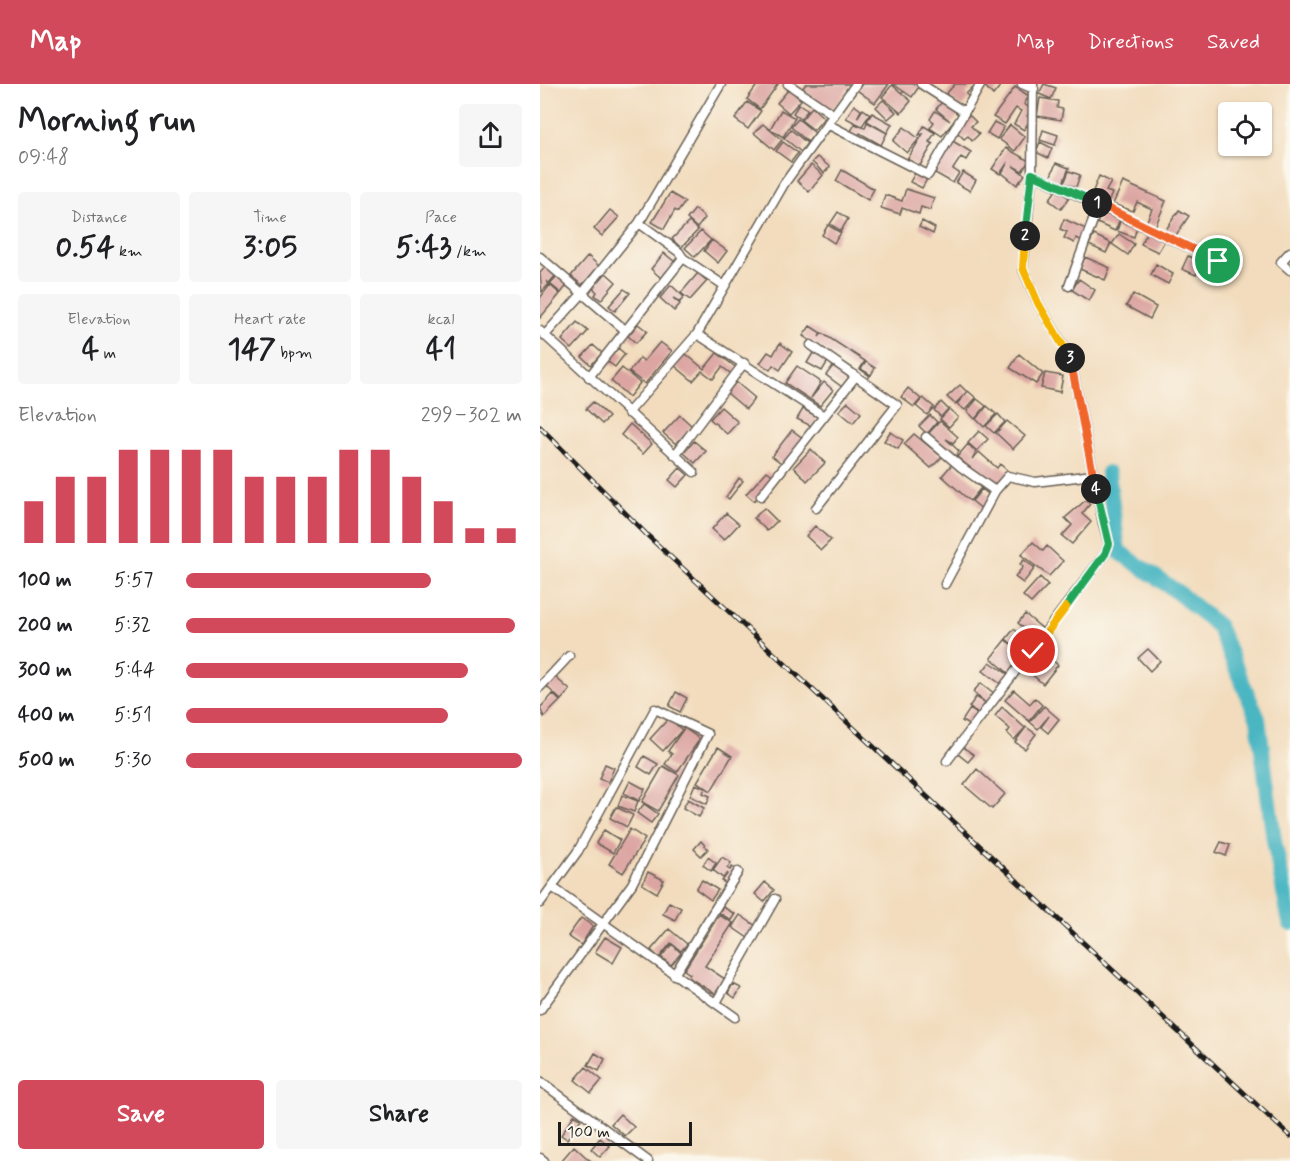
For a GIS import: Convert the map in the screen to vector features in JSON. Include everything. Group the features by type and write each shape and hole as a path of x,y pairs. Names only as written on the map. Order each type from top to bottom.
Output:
{"street":[{"path":"694,472 542,333 582,294 639,223 722,84"},
{"path":"788,84 834,115"},
{"path":"628,413 697,334 784,184 829,125 856,84"},
{"path":"921,84 963,111"},
{"path":"829,125 928,175 963,111 981,84"},
{"path":"947,761 1105,554 1109,544 1070,357 1038,303 1023,268 1032,174 1033,86 1022,84"},
{"path":"1032,174 1218,261"},
{"path":"1069,286 1099,204"},
{"path":"639,223 679,252 683,258 725,286"},
{"path":"1290,252 1281,262 1290,270"},
{"path":"540,257 625,330"},
{"path":"589,377 683,258"},
{"path":"697,334 824,416"},
{"path":"811,345 897,405 816,508"},
{"path":"675,455 744,363"},
{"path":"760,496 855,377"},
{"path":"926,437 995,492"},
{"path":"945,584 995,492 1008,476 1035,482 1093,475"},
{"path":"540,687 569,656"},
{"path":"540,903 579,851 655,709 708,734 632,884 540,1011"},
{"path":"674,975 738,872"},
{"path":"552,887 674,975 717,1001 735,1017"},
{"path":"717,1001 775,899"},
{"path":"540,1080 648,1161"},
{"path":"540,1158 544,1161"}],"building":[{"path":"758,84 778,84 760,109 747,99"},
{"path":"806,84 851,85 831,112 802,89"},
{"path":"862,84 889,84 875,103 857,90"},
{"path":"893,84 919,84 920,85 912,97"},
{"path":"955,84 976,84 966,94 970,98 961,108 946,94"},
{"path":"983,84 1002,84 993,95"},
{"path":"1044,84 1056,88 1051,99 1039,94"},
{"path":"892,85 911,101 901,113 882,97"},
{"path":"1015,87 1029,96 1024,104 1031,109 1027,116 1031,118 1024,130 1014,124 1021,111 1016,108 1005,124 993,117"},
{"path":"789,89 801,100 789,113 777,103"},
{"path":"1040,98 1058,101 1057,108 1063,109 1061,120 1037,116"},
{"path":"883,100 896,112 888,119 876,107"},
{"path":"943,101 959,115 942,136 930,128 934,122 930,119 935,111 950,121 936,109"},
{"path":"747,102 761,111 748,129 735,119"},
{"path":"799,104 808,110 801,119 793,113"},
{"path":"854,105 861,110 857,118 863,109 870,114 862,126 846,118"},
{"path":"812,107 824,118 814,130 801,120"},
{"path":"781,110 795,118 783,137 770,129"},
{"path":"872,113 892,124 887,133 867,121"},
{"path":"969,115 976,122 971,126 979,134 972,141 968,136 964,139 955,130"},
{"path":"798,119 815,133 808,142 791,127"},
{"path":"867,122 887,133 881,145 860,133 858,137 850,133 855,124 865,128"},
{"path":"994,122 1004,127 997,139 987,133"},
{"path":"763,124 782,140 774,150 754,133"},
{"path":"1010,125 1025,137 1015,151 999,139"},
{"path":"924,126 935,133 929,142 933,144 919,167 907,160 923,134 919,135"},
{"path":"904,127 919,139 907,153 893,141"},
{"path":"791,130 807,143 801,152 784,138"},
{"path":"1043,130 1058,135 1055,145 1040,140"},
{"path":"951,140 971,152 966,160 961,157 953,169 959,173 953,183 935,173"},
{"path":"783,142 798,153 791,162 776,151"},
{"path":"1040,142 1052,148 1048,158 1036,152"},
{"path":"1006,148 1029,161 1022,171 1013,166 1025,175 1017,185 1002,173 1008,162 1000,174 992,169"},
{"path":"817,157 830,167 824,173 812,162"},
{"path":"1056,163 1069,168 1063,183 1050,178"},
{"path":"811,165 823,175 809,192 797,181"},
{"path":"842,170 874,189 868,200 836,181"},
{"path":"1069,171 1080,175 1076,187 1064,183"},
{"path":"963,172 976,180 970,191 956,183"},
{"path":"915,173 927,179 922,188 910,182"},
{"path":"1099,176 1111,182 1106,191 1112,193 1108,203 1091,196"},
{"path":"1123,182 1166,201 1155,227 1146,223 1152,209 1137,202 1133,211 1113,204"},
{"path":"906,189 934,198 930,210 921,207 919,214 902,208 900,214 881,208 885,195 902,201"},
{"path":"1057,189 1069,198 1061,209 1049,200"},
{"path":"670,193 685,202 678,212 675,210 664,229 652,222"},
{"path":"695,209 705,218 697,228 687,219"},
{"path":"610,210 619,217 602,236 594,229"},
{"path":"1179,210 1189,216 1174,238 1165,231"},
{"path":"1102,211 1120,219 1115,231 1097,223"},
{"path":"838,212 848,219 841,231 830,224"},
{"path":"1064,219 1086,229 1081,240 1076,238 1074,243 1064,238 1067,232 1060,229"},
{"path":"922,221 935,228 933,234 919,227"},
{"path":"1120,221 1137,227 1134,237 1117,231"},
{"path":"689,222 698,230 681,248 672,239"},
{"path":"828,225 841,233 834,243 822,235"},
{"path":"701,231 711,240 695,257 685,248"},
{"path":"1148,231 1165,240 1158,252 1141,244"},
{"path":"1119,234 1134,244 1128,255 1112,244"},
{"path":"1094,235 1111,243 1106,253 1089,245"},
{"path":"712,240 727,251 718,263 704,251"},
{"path":"664,253 675,262 661,278 651,269"},
{"path":"588,256 599,266 582,285 571,276"},
{"path":"1188,256 1202,262 1196,275 1182,269"},
{"path":"1085,257 1110,268 1105,280 1080,269"},
{"path":"1156,264 1173,274 1168,284 1151,275"},
{"path":"547,265 557,274 549,283 546,281 549,284 542,292 540,273"},
{"path":"606,273 616,282 601,300 595,295 597,292 593,288"},
{"path":"698,273 707,281 690,300 681,293"},
{"path":"558,275 568,284 561,293 550,284"},
{"path":"1079,279 1095,290 1089,301 1072,290"},
{"path":"550,285 560,294 540,318 540,298"},
{"path":"671,285 684,297 680,302 673,298 680,304 674,311 660,298"},
{"path":"624,289 630,293 615,311 609,306"},
{"path":"1133,294 1156,307 1150,319 1126,306"},
{"path":"577,322 588,331 572,349 562,340"},
{"path":"638,324 647,331 636,343 628,336"},
{"path":"810,326 821,333 819,337 822,333 865,361 860,369 870,376 866,381 857,374 858,372 803,336"},
{"path":"660,342 672,351 645,384 629,372 640,358 644,361"},
{"path":"780,343 792,352 780,370 773,365 770,370 760,363 768,352 773,355"},
{"path":"593,345 602,353 591,365 582,357"},
{"path":"618,348 625,354 615,367 607,361"},
{"path":"717,353 738,369 733,375 722,367 713,379 702,371 693,381 675,366 686,354 704,369"},
{"path":"813,353 828,361 822,371 807,363"},
{"path":"1019,354 1043,374 1036,384 1010,368"},
{"path":"866,362 875,368 871,375 861,369"},
{"path":"797,366 821,382 811,398 824,382 833,390 820,406 785,383"},
{"path":"833,366 849,377 842,387 826,375"},
{"path":"622,368 640,383 629,397 611,381"},
{"path":"1045,373 1063,376 1060,392 1041,388"},
{"path":"736,382 755,398 746,409 727,393"},
{"path":"960,385 967,392 955,404 947,397"},
{"path":"908,388 921,399 914,407 901,397"},
{"path":"968,391 976,398 965,410 957,404"},
{"path":"923,398 934,407 927,415 916,406"},
{"path":"977,399 986,406 975,419 967,411"},
{"path":"593,402 609,417 602,424 586,409"},
{"path":"848,402 861,413 853,423 839,411"},
{"path":"941,402 948,409 941,417 934,410"},
{"path":"987,406 996,414 984,427 976,419"},
{"path":"721,407 738,422 727,434 710,419"},
{"path":"803,409 818,417 813,427 797,419"},
{"path":"949,409 958,417 949,427 940,419"},
{"path":"998,414 1005,422 994,433 986,426"},
{"path":"680,415 692,426 676,444 663,433"},
{"path":"930,415 937,422 927,434 919,426"},
{"path":"940,421 958,437 953,443 946,439 959,451 955,457 927,435"},
{"path":"1007,421 1025,436 1013,449 996,433"},
{"path":"630,424 652,444 643,454 621,435"},
{"path":"792,430 804,439 784,465 772,456"},
{"path":"979,431 988,439 977,451 968,443"},
{"path":"890,432 903,440 898,449 884,441"},
{"path":"914,434 942,457 931,468 904,444"},
{"path":"694,441 706,451 695,463 684,453"},
{"path":"968,444 976,452 972,459 979,452 997,468 1000,464 1009,472 995,488 957,457"},
{"path":"811,449 825,463 807,481 794,467"},
{"path":"953,463 981,488 970,501 942,476"},
{"path":"680,468 688,475 677,487 669,480"},
{"path":"767,471 775,477 754,501 746,494"},
{"path":"739,478 743,481 729,499 726,497"},
{"path":"982,489 993,498 983,510 972,501"},
{"path":"1086,500 1090,504 1082,514 1091,522 1072,544 1062,536 1072,525 1065,518"},
{"path":"764,508 777,521 767,531 754,518"},
{"path":"726,513 739,524 724,540 712,529"},
{"path":"815,526 831,540 821,550 806,536"},
{"path":"1033,542 1043,551 1047,546 1063,561 1049,576 1021,555"},
{"path":"1024,560 1035,568 1023,583 1015,577 1023,567 1020,564"},
{"path":"1040,577 1048,585 1031,603 1023,596"},
{"path":"1025,614 1043,629 1035,638 1018,623"},
{"path":"1014,629 1032,645 1014,662 1016,664 1008,673 991,658 1005,640 1014,646 1006,639"},
{"path":"1148,649 1160,661 1150,671 1138,658"},
{"path":"1043,652 1058,665 1043,684 1028,671"},
{"path":"990,662 1009,675 1002,685 983,671"},
{"path":"554,676 570,690 561,700 546,686"},
{"path":"981,683 995,694 987,704 973,692"},
{"path":"1014,690 1030,704 1035,698 1042,705 1029,721 1005,700"},
{"path":"676,692 687,698 680,712 669,706"},
{"path":"553,694 560,701 544,717 540,708"},
{"path":"976,697 986,703 979,714 969,707"},
{"path":"1044,706 1059,719 1048,733 1041,727 1049,716 1038,729 1030,722"},
{"path":"1002,707 1025,728 1014,740 1007,733 1010,729 995,716"},
{"path":"970,709 978,715 970,726 962,721"},
{"path":"669,718 682,730 663,751 650,739"},
{"path":"1026,727 1036,734 1025,749 1015,742"},
{"path":"684,728 700,739 677,772 665,764 672,754 668,751"},
{"path":"718,747 732,756 711,791 697,782"},
{"path":"963,747 974,755 968,762 958,754"},
{"path":"644,756 658,764 651,775 638,767"},
{"path":"605,764 614,768 608,782 599,779"},
{"path":"663,766 679,775 658,811 642,802"},
{"path":"977,769 1005,794 992,809 964,785"},
{"path":"630,781 645,789 639,801 624,793"},
{"path":"695,784 705,788 703,793 710,796 707,804 690,796"},
{"path":"622,795 638,801 634,812 618,806"},
{"path":"688,799 704,808 699,817 683,808"},
{"path":"644,804 658,814 651,823 637,813"},
{"path":"616,807 633,815 627,827 610,818"},
{"path":"630,829 645,839 623,873 609,864"},
{"path":"604,830 620,840 613,853 596,843"},
{"path":"701,841 708,849 701,856 694,849"},
{"path":"1221,842 1230,845 1226,856 1216,852"},
{"path":"708,857 716,863 711,871 703,865"},
{"path":"722,857 731,863 727,868 730,870 732,867 737,870 727,884 722,881 728,873 723,878 713,870"},
{"path":"648,872 664,880 657,893 642,884"},
{"path":"702,880 718,890 711,900 696,889"},
{"path":"765,882 774,890 764,902 755,894"},
{"path":"669,902 681,908 675,920 663,914"},
{"path":"723,907 735,914 731,920 719,913"},
{"path":"719,915 733,923 705,966 725,979 715,994 688,977 690,974 684,970"},
{"path":"740,915 756,926 748,938 732,927"},
{"path":"581,918 593,926 581,945 568,936"},
{"path":"669,929 687,944 681,951 671,943 659,958 651,950"},
{"path":"605,937 622,947 613,963 595,952"},
{"path":"672,944 681,953 671,965 661,957"},
{"path":"733,984 741,988 735,998 728,993"},
{"path":"595,1053 605,1059 599,1071 588,1065"},
{"path":"586,1067 602,1080 591,1093 575,1080"},
{"path":"620,1114 634,1127 625,1136 611,1124"},
{"path":"574,1115 581,1119 567,1139 561,1135"},
{"path":"600,1138 610,1146 600,1157 591,1149"},
{"path":"574,1146 587,1158 591,1161 561,1161"}],"waterway":[{"path":"1108,473 1118,551 1176,591 1218,626 1258,719 1274,840 1290,923"}],"railway":[{"path":"540,427 646,534 1290,1136"}],"route":[{"path":"1033,651 1105,554 1109,544 1102,523 1070,357 1038,303 1023,268 1032,174 1218,261"}]}
